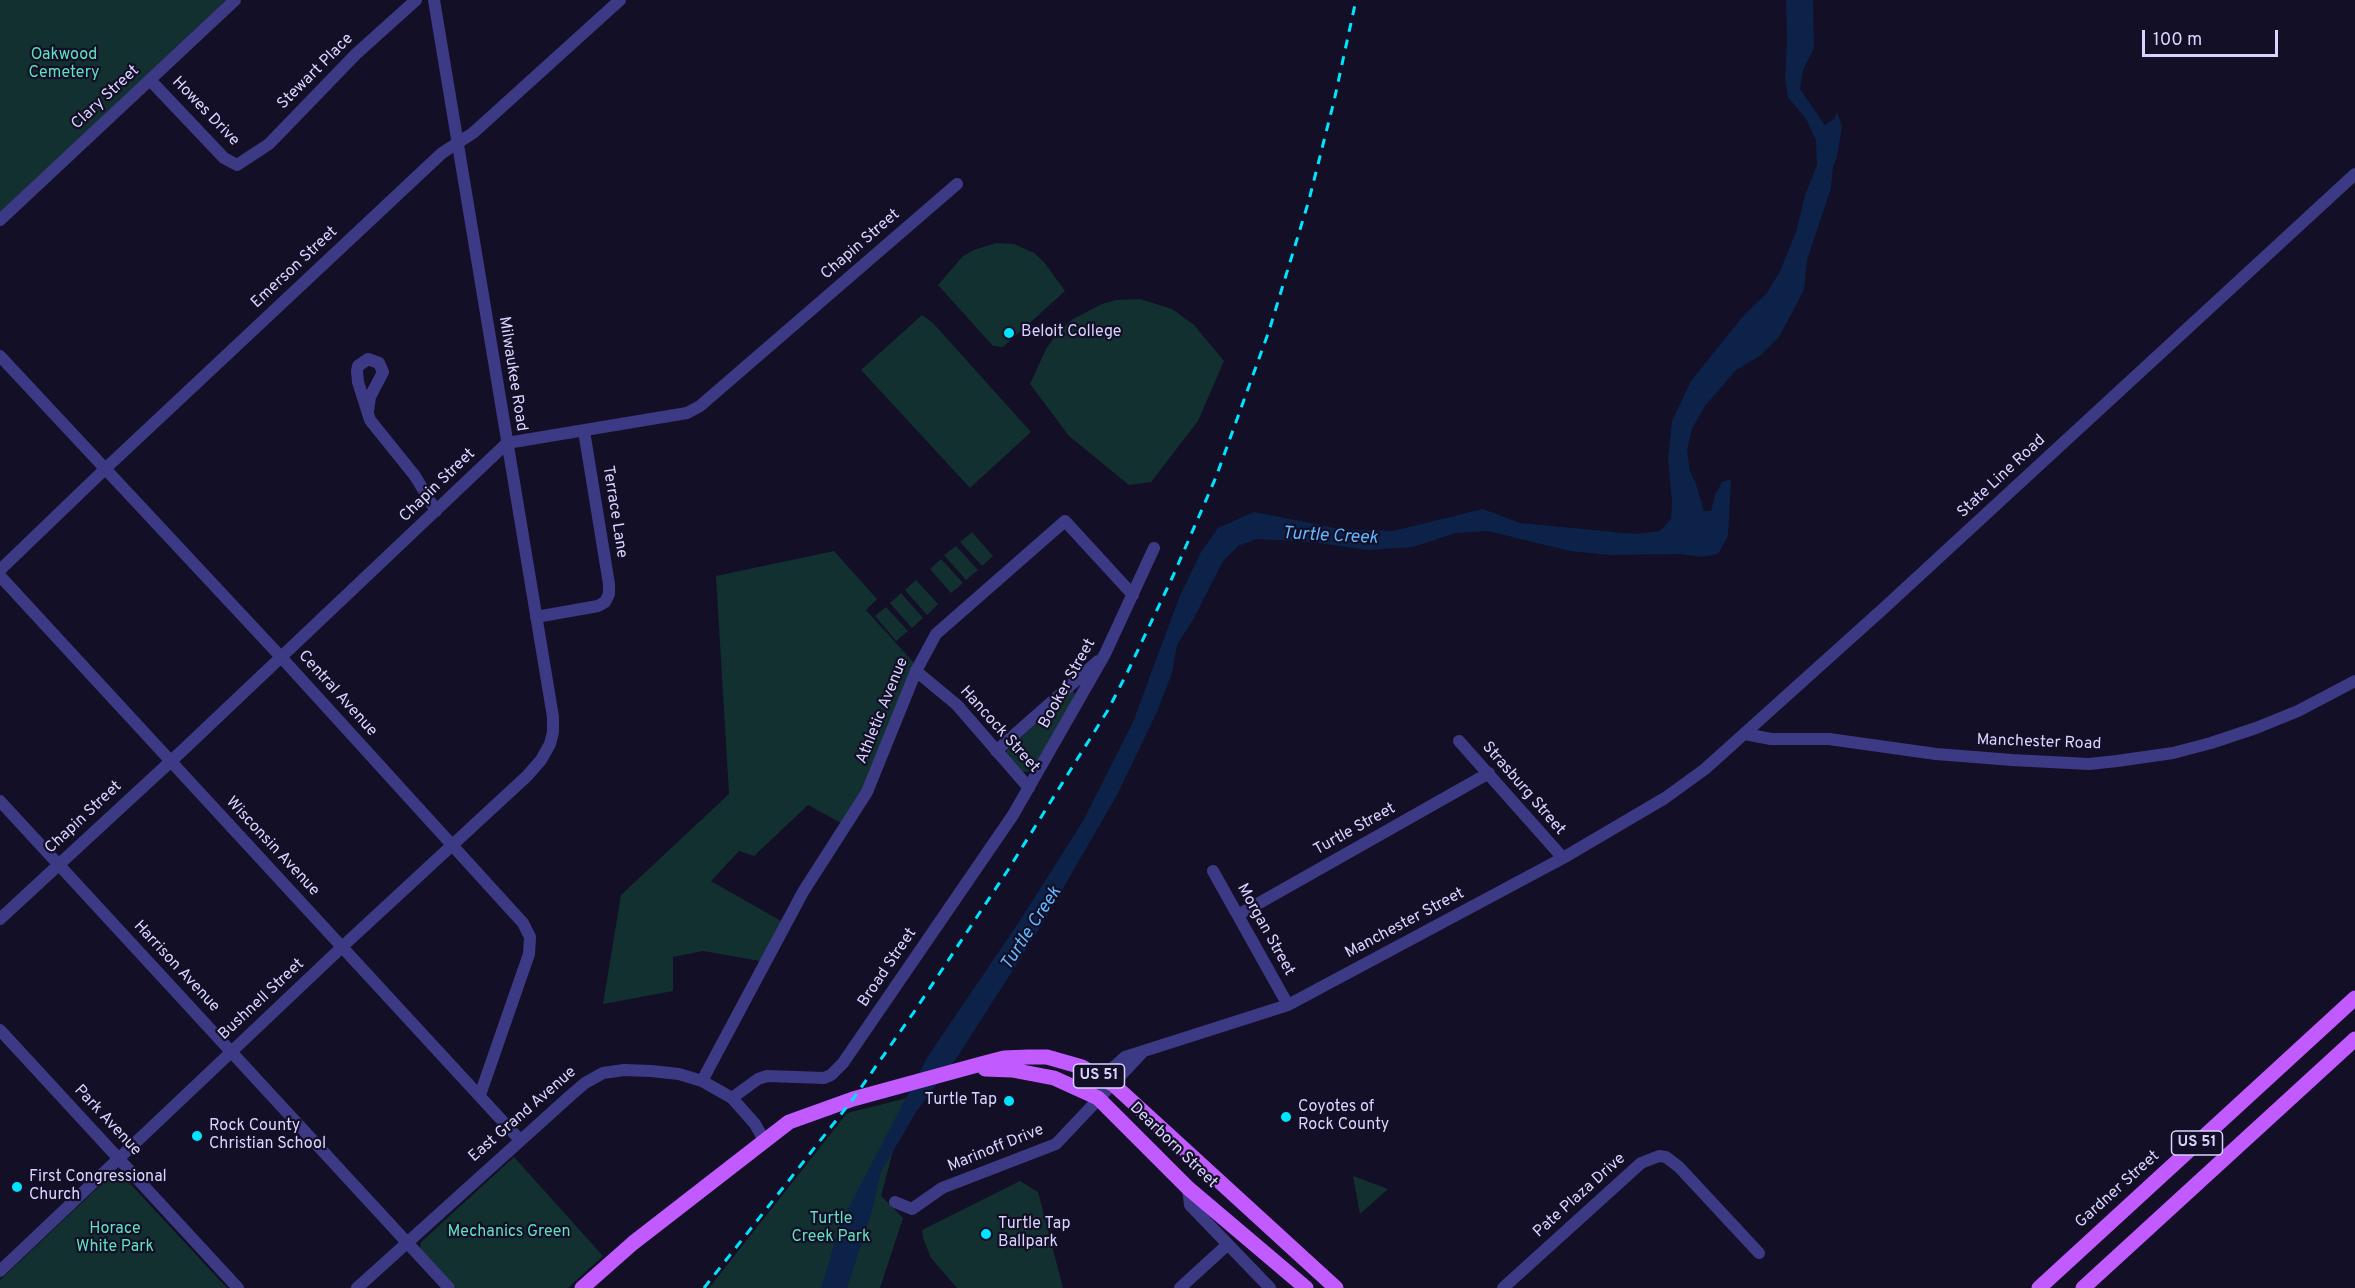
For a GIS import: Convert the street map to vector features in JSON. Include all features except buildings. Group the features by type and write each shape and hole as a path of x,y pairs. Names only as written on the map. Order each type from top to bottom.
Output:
{"main road":[{"name":"Gardner Street","path":"2039,1288 2355,998"},
{"name":"US 51","path":"2083,1288 2355,1039"},
{"name":"Dearborn Street","path":"964,1070 1004,1058 1047,1057 1082,1067 1108,1081 1336,1288"},
{"name":"US 51","path":"582,1288 633,1243 789,1122 853,1099 964,1070"},
{"name":"Dearborn Street","path":"964,1070 1012,1070 1054,1078 1098,1098 1188,1188 1302,1285"}],"street":[{"name":"Clary Street","path":"0,220 235,0"},
{"name":"Stewart Place","path":"237,165 268,144 356,54 416,0"},
{"name":"Milwaukee Road","path":"434,0 553,724 554,732 546,752"},
{"name":"Emerson Street","path":"0,570 442,153 473,133 620,0"},
{"name":"Howes Drive","path":"150,80 224,158 237,165"},
{"name":"State Line Road","path":"1665,798 1705,769 1745,734 2355,174"},
{"name":"Chapin Street","path":"0,919 507,444 687,413 700,406 957,184"},
{"name":"Central Avenue","path":"0,356 281,657 523,923 530,937 529,954 480,1095"},
{"path":"368,411 370,420 415,476 435,511"},
{"name":"Terrace Lane","path":"536,617 598,606 607,598 609,584 584,431"},
{"name":"Athletic Avenue","path":"702,1081 803,892 867,792 916,671 932,639 942,627 1065,521 1133,595"},
{"path":"1133,595 1154,548"},
{"name":"Wisconsin Avenue","path":"0,576 520,1140"},
{"name":"Booker Street","path":"1029,788 1105,654 1133,595"},
{"path":"996,751 1105,654"},
{"name":"Hancock Street","path":"916,671 957,705 1029,788"},
{"name":"Manchester Road","path":"1745,734 1771,739 1829,739 1936,754 2089,764 2173,753 2244,732 2298,711 2355,681"},
{"name":"Strasburg Street","path":"1459,741 1563,858"},
{"name":"Bushnell Street","path":"2,1264 119,1158 527,776 546,752"},
{"name":"Turtle Street","path":"1238,915 1489,773"},
{"name":"Broad Street","path":"732,1098 758,1078 767,1076 824,1078 838,1069 880,1012 1029,788"},
{"name":"Manchester Street","path":"1098,1098 1108,1081 1147,1049 1288,1005 1563,858 1665,798"},
{"name":"Harrison Avenue","path":"0,801 449,1288"},
{"name":"Morgan Street","path":"1213,871 1288,1005"},
{"name":"Park Avenue","path":"0,1030 238,1288"},
{"name":"East Grand Avenue","path":"357,1288 585,1083 603,1074 624,1070 651,1071 679,1074 702,1081 732,1098 755,1124 764,1140"},
{"name":"Marinoff Drive","path":"895,1202 912,1209 942,1188 1056,1144 1088,1112 1098,1098"},
{"name":"Pate Plaza Drive","path":"1503,1288 1641,1163 1659,1156 1666,1157 1678,1167 1759,1253"},
{"path":"1188,1188 1191,1205 1270,1288"},
{"path":"1180,1288 1227,1245"}],"green space":[{"name":"Oakwood Cemetery","path":"0,0 226,0 0,212"},
{"path":"996,243 1014,244 1034,253 1044,262 1065,291 1003,347 993,346 938,285 963,256"},
{"path":"1140,299 1172,309 1194,325 1224,361 1198,421 1151,482 1129,485 1069,436 1030,384 1046,349 1058,332 1073,319 1102,304 1116,300"},
{"path":"922,315 933,323 1031,432 970,488 861,370"},
{"path":"972,532 993,556 982,566 960,542"},
{"path":"956,546 978,570 966,580 944,555"},
{"path":"834,551 877,599 866,610 914,663 865,785 841,823 808,805 754,856 739,851 711,881 781,921 760,961 703,951 673,957 673,991 603,1004 621,895 729,794 716,576"},
{"path":"941,559 963,583 951,593 930,569"},
{"path":"916,580 938,604 927,615 905,590"},
{"path":"901,593 923,618 912,628 890,603"},
{"path":"886,607 908,631 896,641 875,616"},
{"path":"1073,691 1074,697 1032,771 1022,772 1006,753 1007,750"},
{"name":"Turtle Creek Park","path":"907,1098 881,1196 903,1218 880,1288 709,1288 847,1113"},
{"name":"Mechanics Green","path":"514,1157 603,1256 568,1288 456,1288 420,1250 421,1242"},
{"name":"Horace White Park","path":"116,1174 124,1177 227,1288 0,1288 0,1280 108,1178"},
{"path":"1353,1176 1388,1189 1360,1214"},
{"name":"Turtle Tap Ballpark","path":"1020,1181 1038,1192 1063,1288 957,1288 931,1258 922,1230"}],"water":[{"name":"Turtle Creek","path":"1786,0 1813,0 1814,48 1803,70 1800,89 1825,125 1834,119 1837,112 1842,127 1831,188 1807,260 1804,290 1779,337 1761,355 1736,370 1705,406 1692,429 1687,450 1690,471 1704,511 1711,511 1715,495 1722,482 1731,479 1728,536 1718,554 1701,557 1680,554 1609,555 1570,551 1488,531 1456,533 1413,547 1368,550 1312,542 1257,539 1238,546 1223,561 1194,618 1177,645 1172,673 1157,712 1117,795 1043,923 958,1056 916,1112 881,1172 872,1211 847,1288 821,1288 841,1222 928,1056 1021,919 1083,821 1133,722 1179,598 1201,552 1218,528 1254,512 1341,529 1393,531 1483,509 1520,523 1635,534 1660,531 1671,519 1672,502 1668,458 1672,421 1691,381 1744,315 1767,293 1780,271 1796,232 1805,195 1817,165 1816,140 1806,119 1788,97 1785,78"}],"railway":[{"path":"704,1288 853,1099 914,1012 1008,870 1108,710 1128,671 1216,477 1269,331 1309,200 1356,0"}],"place":[{"name":"Beloit College","path":"1009,333"},
{"name":"Turtle Tap","path":"1009,1101"},
{"name":"Coyotes of Rock County","path":"1286,1117"},
{"name":"Rock County Christian School","path":"197,1136"},
{"name":"First Congressional Church","path":"17,1187"},
{"name":"Turtle Tap Ballpark","path":"986,1234"}]}
